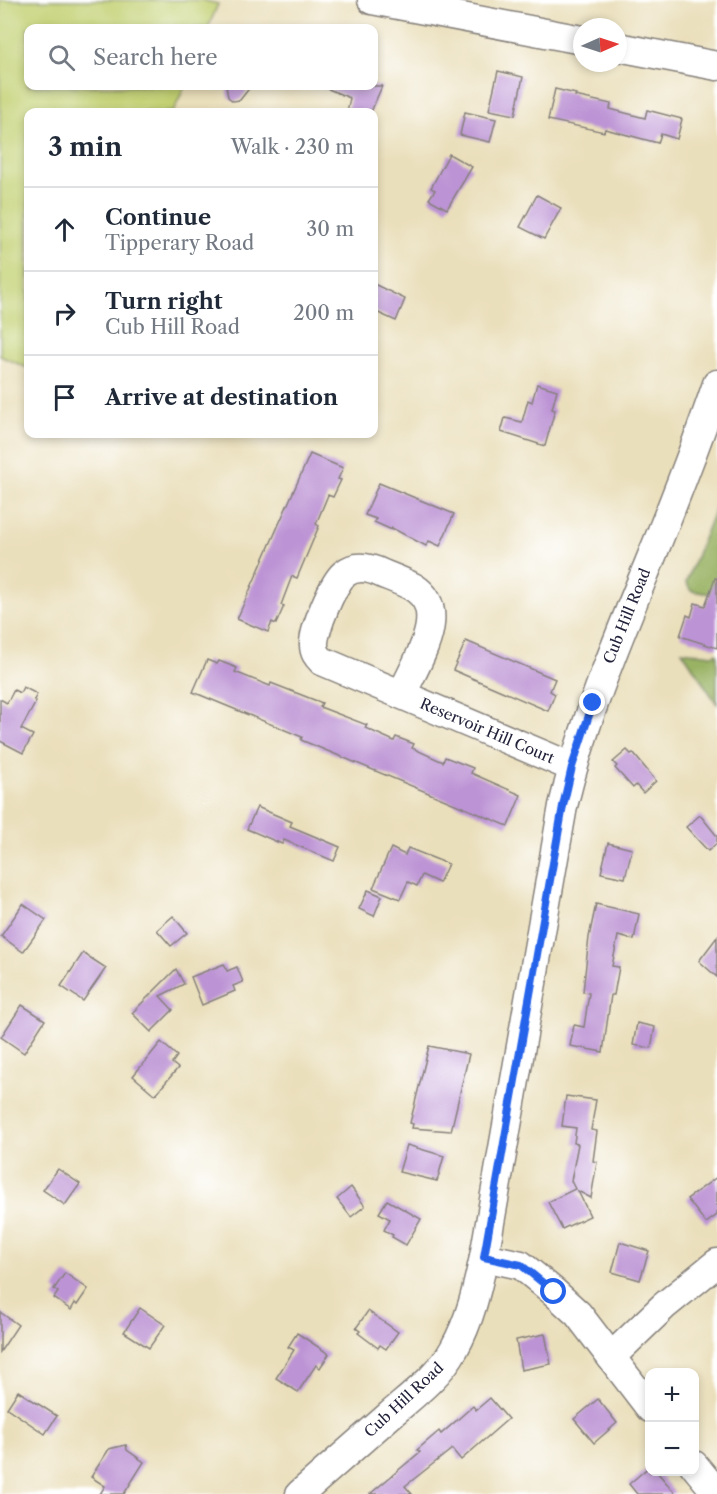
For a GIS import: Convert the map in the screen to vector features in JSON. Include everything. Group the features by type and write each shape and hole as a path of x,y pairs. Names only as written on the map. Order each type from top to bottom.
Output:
{"street":[{"path":"372,0 436,6 573,38"},
{"path":"627,49 717,66"},
{"name":"Cub Hill Road","path":"315,1489 441,1367 453,1352 472,1308 484,1257 563,806 572,767 605,671 688,466 717,384"},
{"name":"Reservoir Hill Court","path":"402,694 431,629 432,615 429,604 413,587 368,567 354,568 344,573 335,585 316,632 314,644 316,654 322,661 572,767"},
{"path":"484,1257 521,1265 578,1314 645,1401"},
{"path":"611,1357 664,1306 717,1263"},
{"path":"699,1471 717,1493"}],"green space":[{"path":"0,0 202,0 218,4 210,24 24,24 24,90 183,90 175,108 24,108 24,366 0,356"},
{"path":"717,504 717,595 691,591 686,582"},
{"path":"682,651 712,655 717,653 717,704"}],"building":[{"path":"498,71 523,77 515,115 489,110"},
{"path":"378,86 382,86 373,108 348,108 350,98 331,90 378,90"},
{"path":"555,89 611,104 610,109 645,118 647,110 682,119 677,139 661,134 658,143 605,129 604,132 548,120"},
{"path":"227,90 248,90 240,100 233,101 228,97"},
{"path":"465,112 496,119 490,142 460,135"},
{"path":"449,154 472,167 447,209 429,199 435,190 431,188"},
{"path":"537,195 561,208 544,239 520,227"},
{"path":"378,286 405,299 396,321 378,313"},
{"path":"537,384 557,390 552,409 555,410 545,446 501,432 505,418 522,422 528,400 532,402"},
{"path":"310,454 343,468 338,479 341,480 333,497 328,495 316,524 319,526 297,578 292,576 281,605 284,606 276,624 272,622 268,632 237,619"},
{"path":"379,483 454,514 440,546 429,541 426,546 392,528 392,530 374,522 376,519 365,515"},
{"path":"715,578 717,578 717,648 680,636 687,615 691,617 695,603 705,606"},
{"path":"466,641 555,679 550,691 555,694 548,711 453,670"},
{"path":"207,660 217,664 219,661 237,668 235,672 322,703 320,707 367,725 365,728 394,741 396,737 414,744 412,748 443,762 445,757 473,768 471,773 521,795 508,826 301,740 302,737 193,692"},
{"path":"23,687 37,694 34,700 36,702 21,729 33,735 23,753 0,741 0,699 7,703 14,690 20,693"},
{"path":"627,750 633,753 656,781 643,793 636,785 633,788 615,768 617,766 613,762"},
{"path":"257,807 292,822 290,826 340,847 334,861 284,840 282,844 247,829"},
{"path":"700,815 717,836 717,843 708,851 686,827"},
{"path":"608,843 632,849 625,878 601,873"},
{"path":"391,848 405,855 408,848 448,864 439,883 422,875 417,886 408,882 400,899 373,888"},
{"path":"368,890 382,896 374,916 359,909"},
{"path":"23,904 46,920 23,952 1,936"},
{"path":"596,904 639,914 634,940 618,936 612,966 619,967 614,995 611,995 603,1052 570,1046 574,1025 584,1027 589,993 583,992 589,937"},
{"path":"173,916 187,933 171,946 157,930"},
{"path":"717,937 717,977 699,961"},
{"path":"83,953 106,968 83,1001 61,986"},
{"path":"224,964 227,971 237,967 243,982 233,986 235,991 202,1005 191,977"},
{"path":"176,969 184,984 160,996 173,1010 151,1032 132,1013"},
{"path":"22,1005 45,1020 24,1053 1,1037"},
{"path":"637,1023 655,1027 651,1048 633,1045"},
{"path":"161,1042 177,1056 172,1063 178,1068 155,1095 133,1076"},
{"path":"429,1046 469,1054 451,1131 412,1128 413,1124 410,1123"},
{"path":"566,1096 596,1100 591,1130 597,1131 593,1161 597,1162 591,1198 578,1191 590,1216 562,1229 548,1202 575,1189 571,1181 578,1144 574,1143 576,1128 562,1126"},
{"path":"407,1145 444,1156 437,1181 399,1172"},
{"path":"58,1169 80,1184 65,1205 43,1190"},
{"path":"717,1177 717,1215 706,1223 687,1199"},
{"path":"351,1187 365,1206 351,1217 337,1199"},
{"path":"387,1200 421,1219 406,1245 384,1230 390,1219 379,1213"},
{"path":"620,1242 649,1251 640,1280 612,1272"},
{"path":"65,1273 88,1289 71,1310 54,1298 58,1292 54,1289"},
{"path":"140,1308 165,1325 149,1348 124,1332"},
{"path":"368,1311 398,1332 386,1349 380,1345 378,1348 358,1333 360,1331 356,1328"},
{"path":"0,1312 18,1325 0,1352"},
{"path":"297,1333 329,1354 320,1368 316,1365 298,1392 276,1378 294,1350 288,1347"},
{"path":"545,1334 551,1364 521,1370 516,1340"},
{"path":"18,1391 57,1416 45,1434 7,1408"},
{"path":"490,1398 508,1419 461,1460 452,1449 405,1486 412,1494 370,1494 420,1452 417,1450 439,1431 441,1434 473,1406 476,1410"},
{"path":"598,1399 617,1423 594,1443 574,1419"},
{"path":"126,1445 127,1450 144,1462 124,1494 100,1494 105,1486 91,1477 109,1449"},
{"path":"645,1470 645,1476 660,1476 676,1494 637,1494 629,1484"}],"route":[{"path":"554,1292 521,1265 484,1257 563,806 572,767 593,703"}]}
